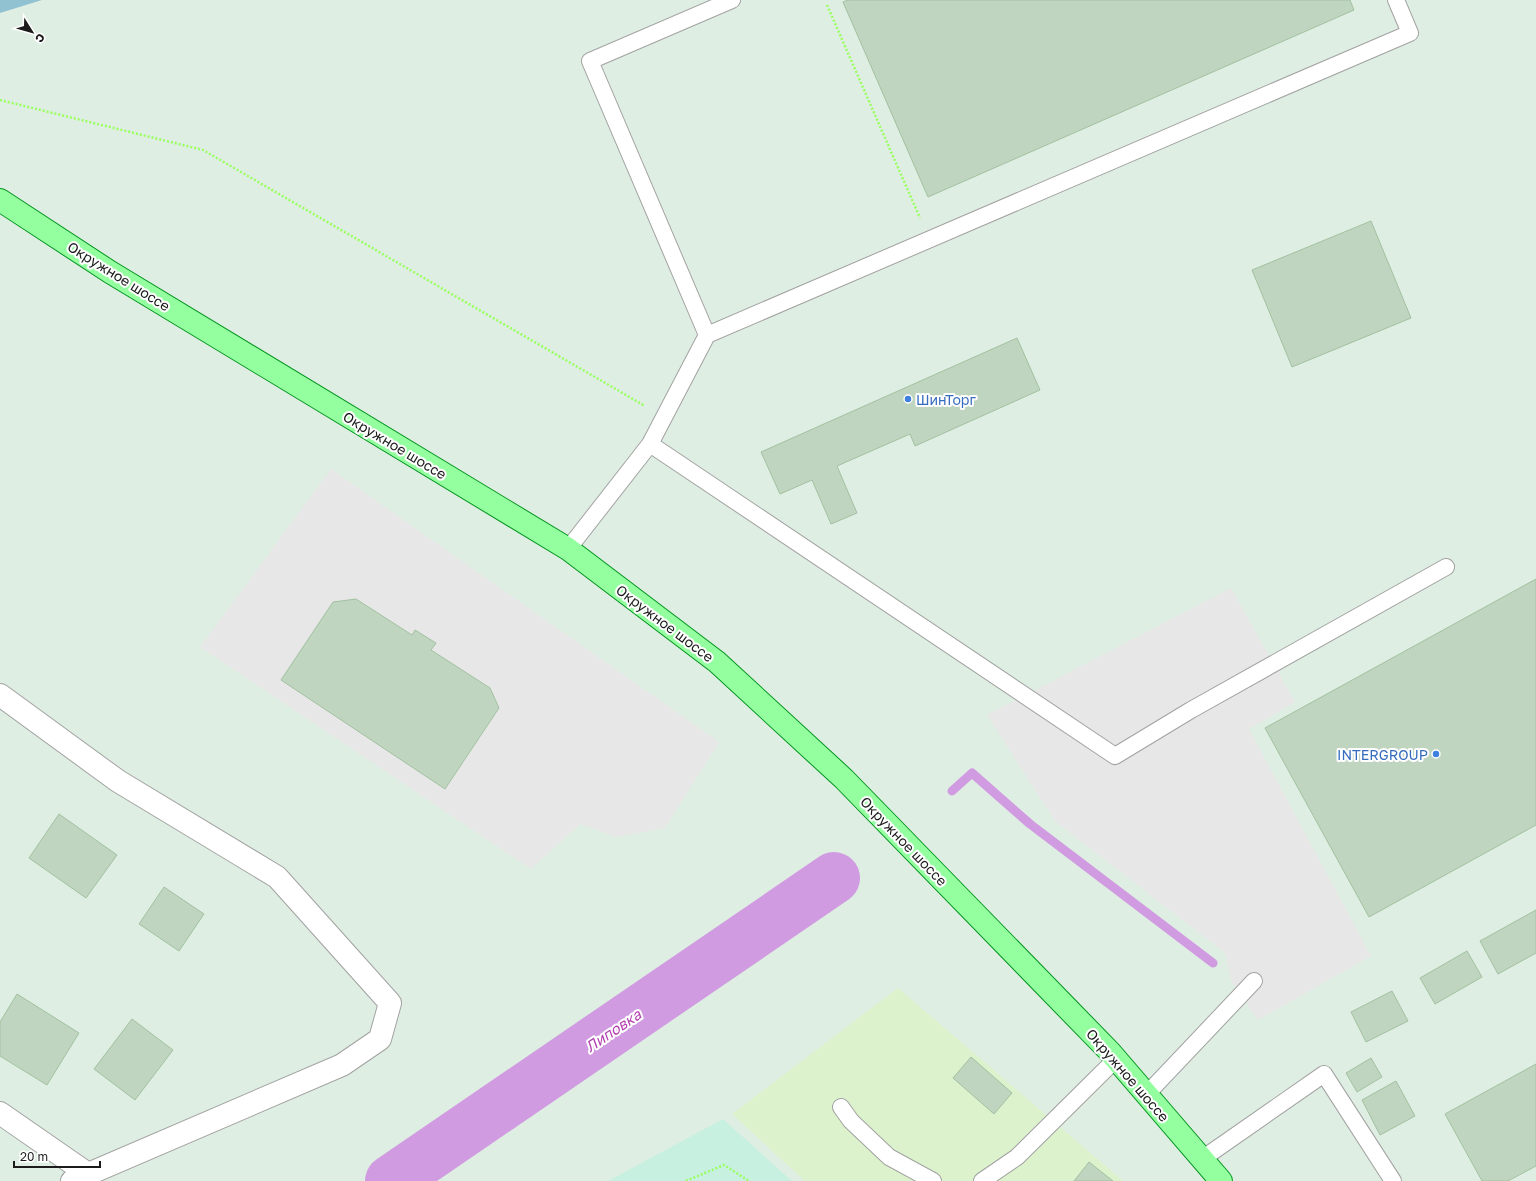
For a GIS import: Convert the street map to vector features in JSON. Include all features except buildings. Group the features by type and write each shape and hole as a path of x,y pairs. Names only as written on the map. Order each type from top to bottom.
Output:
{"main road":[{"name":"Окружное шоссе","path":"0,200 117,276 568,549 717,662 844,779 1116,1059 1221,1181"}],"street":[{"path":"0,695 118,782 276,876 390,1004 380,1039 342,1065 80,1177 0,1113"}],"lane":[{"path":"707,335 590,61 732,0"},
{"path":"568,549 650,444 707,335 1410,33 1396,0"},
{"path":"650,444 1115,756 1191,710 1446,567"},
{"path":"1146,1095 1254,981"},
{"path":"982,1181 1017,1157 1116,1059"},
{"path":"1202,1159 1324,1074 1393,1181"},
{"path":"841,1107 851,1121 889,1157 933,1181"}],"path":[{"path":"828,5 920,218"},
{"path":"0,100 203,150 648,408"},
{"path":"686,1181 724,1165 749,1181"}],"shaded area":[{"path":"0,0 42,0 0,13"},
{"path":"331,469 719,742 665,828 616,837 580,824 531,869 200,647"},
{"path":"1231,588 1295,702 1249,729 1371,956 1258,1020 1231,980 1225,953 1055,821 987,715"},
{"path":"898,988 1123,1181 805,1181 732,1114"},
{"path":"723,1119 792,1181 608,1181"}],"waterway":[{"path":"952,791 972,773 1030,824 1213,963"},
{"name":"Липовка","path":"391,1181 834,878"}],"place":[{"name":"ШинТорг","path":"908,399"},
{"name":"INTERGROUP","path":"1436,754"}]}
